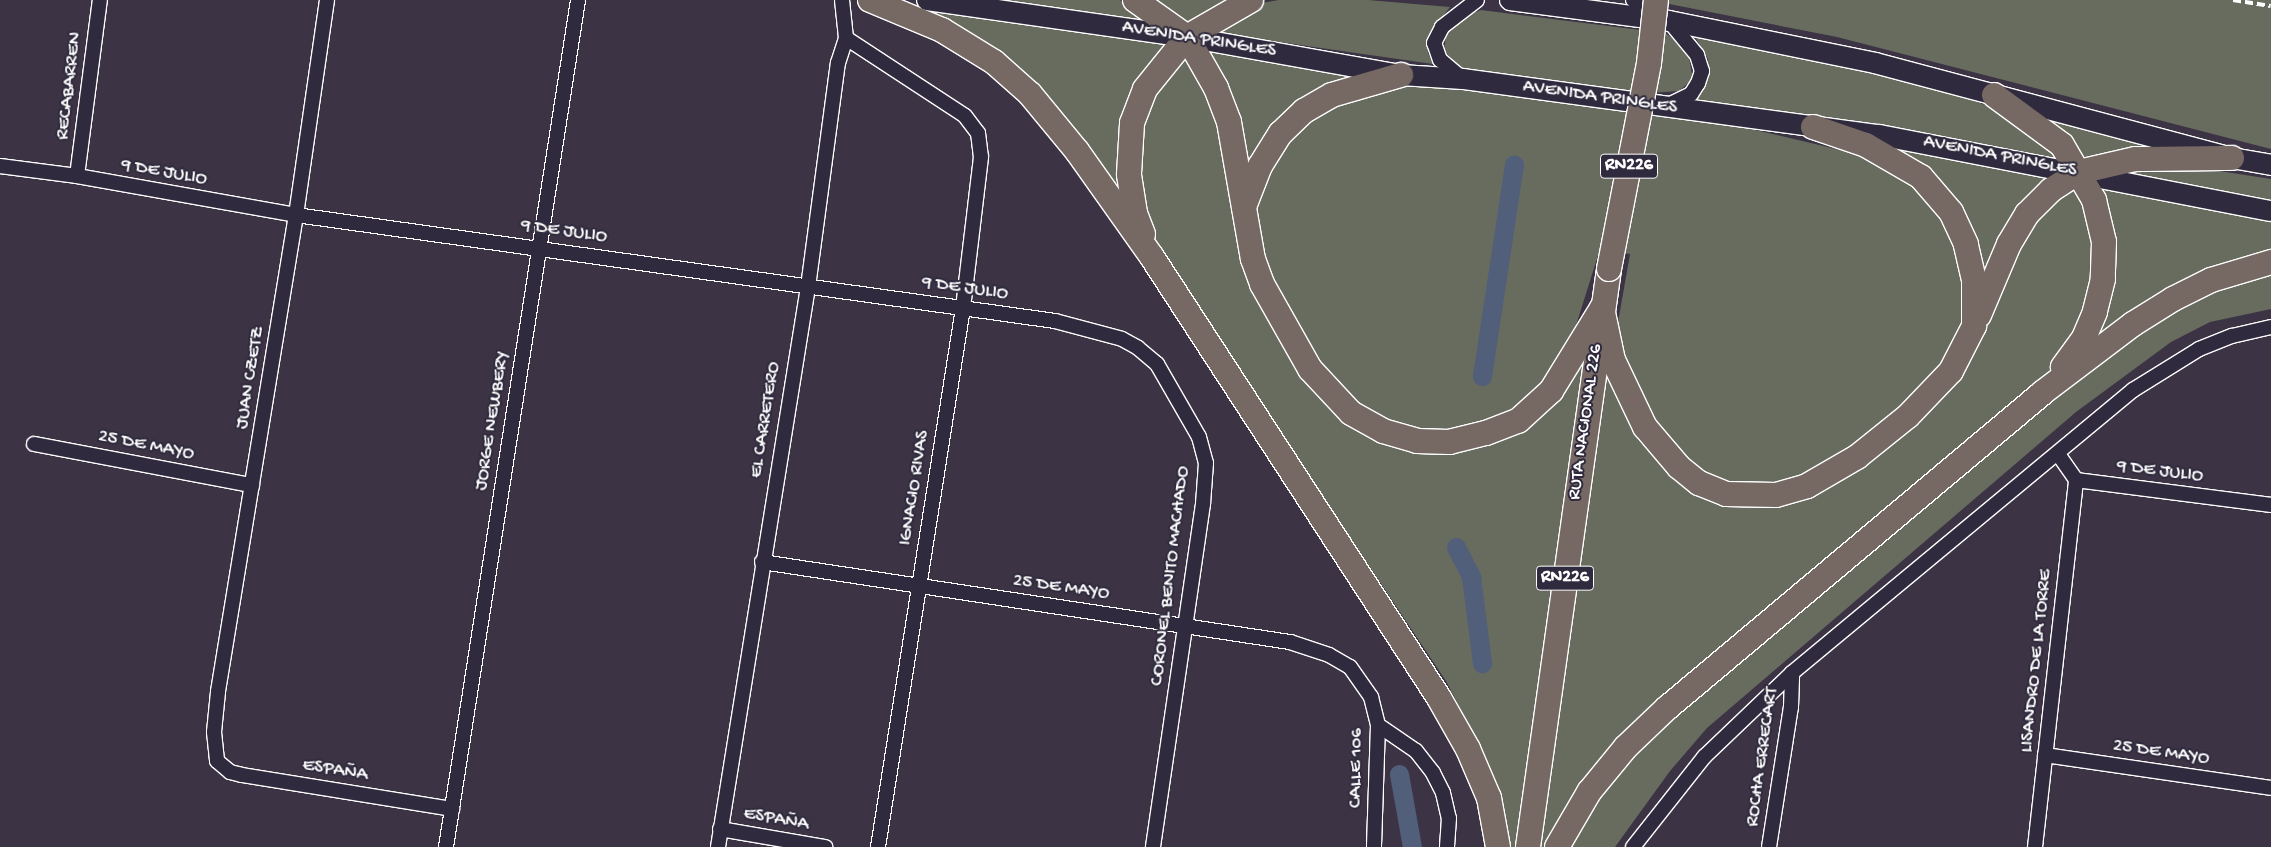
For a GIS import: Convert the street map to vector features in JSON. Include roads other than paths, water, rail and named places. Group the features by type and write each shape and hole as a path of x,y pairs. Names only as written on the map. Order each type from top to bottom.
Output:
{"highway":[{"path":"870,0 942,30 994,62 1030,94 1077,151 1152,257 1439,698 1468,749 1489,798 1498,847"},
{"path":"1136,0 1188,36 1216,88 1228,122 1253,259 1262,284 1310,369 1351,413 1383,431 1417,441 1449,442 1486,433 1518,421 1551,391 1602,308"},
{"path":"1152,257 1136,213 1129,174 1132,122 1145,89 1188,36 1251,0"},
{"name":"RUTA NACIONAL 226","path":"1528,847 1602,308 1649,63 1656,0"},
{"path":"1244,207 1260,166 1281,133 1304,111 1332,95 1401,75"},
{"path":"1994,95 2062,145 2094,200 2104,242 2103,279 2095,312 2084,338 2042,394"},
{"path":"1813,127 1866,145 1921,178 1951,212 1966,244 1974,280 1974,326"},
{"path":"1602,308 1614,360 1645,427 1678,467 1699,483 1726,494 1776,495 1807,486 1857,457 1934,391 1951,371 1974,326 2009,244 2027,214 2052,190 2079,172 2135,159 2232,158"},
{"path":"1557,847 1590,792 1626,747 1667,708 2042,394 2133,324 2173,299 2211,280 2271,262"}],"main road":[{"name":"AVENIDA PRINGLES","path":"927,0 1188,36 1401,75 1463,79 1661,108 1879,135 2079,172 2271,211"},
{"path":"1510,0 1669,21 1875,63 2232,158 2271,165"}],"street":[{"name":"RECABARREN","path":"77,176 100,0"},
{"name":"JUAN CZETZ","path":"217,761 214,732 218,692 296,215 327,0"},
{"name":"JORGE NEWBERY","path":"446,847 578,0"},
{"name":"EL CARRETERO","path":"718,847 762,562 808,287 838,63 846,38 842,0"},
{"path":"1463,79 1440,60 1434,43 1442,26 1477,0"},
{"path":"1633,0 1669,21 1689,43 1702,71 1691,94 1661,108"},
{"name":"IGNACIO RIVAS","path":"846,38 965,116 978,133 981,157 963,308 878,847"},
{"name":"9 DE JULIO","path":"0,166 77,176 296,215 540,247 1055,321 1122,339"},
{"path":"1633,847 1704,757 1792,673 2133,390 2168,366 2232,336 2271,326"},
{"name":"CORONEL BENITO MACHADO","path":"1122,339 1156,364 1199,437 1206,463 1203,504 1152,847"},
{"name":"25 DE MAYO","path":"34,444 252,485"},
{"path":"2058,454 2076,480"},
{"name":"9 DE JULIO","path":"2076,480 2271,505"},
{"name":"LISANDRO DE LA TORRE","path":"2035,847 2076,480"},
{"name":"25 DE MAYO","path":"762,562 1290,642 1329,655 1350,667"},
{"name":"CALLE 106","path":"1350,667 1371,697 1378,725 1374,847"},
{"name":"ROCHA ERRECART","path":"1769,847 1791,707 1792,673"},
{"path":"1378,725 1416,751 1433,773 1448,818 1447,847"},
{"name":"25 DE MAYO","path":"2045,755 2271,788"},
{"name":"ESPAÑA","path":"217,761 230,772 242,775 452,809"},
{"name":"ESPAÑA","path":"720,829 825,847"}],"waterway":[{"path":"1482,376 1514,164"},
{"path":"1456,547 1471,577 1482,663"},
{"path":"1399,774 1412,847"}],"railway":[{"path":"2233,0 2271,6"}]}
